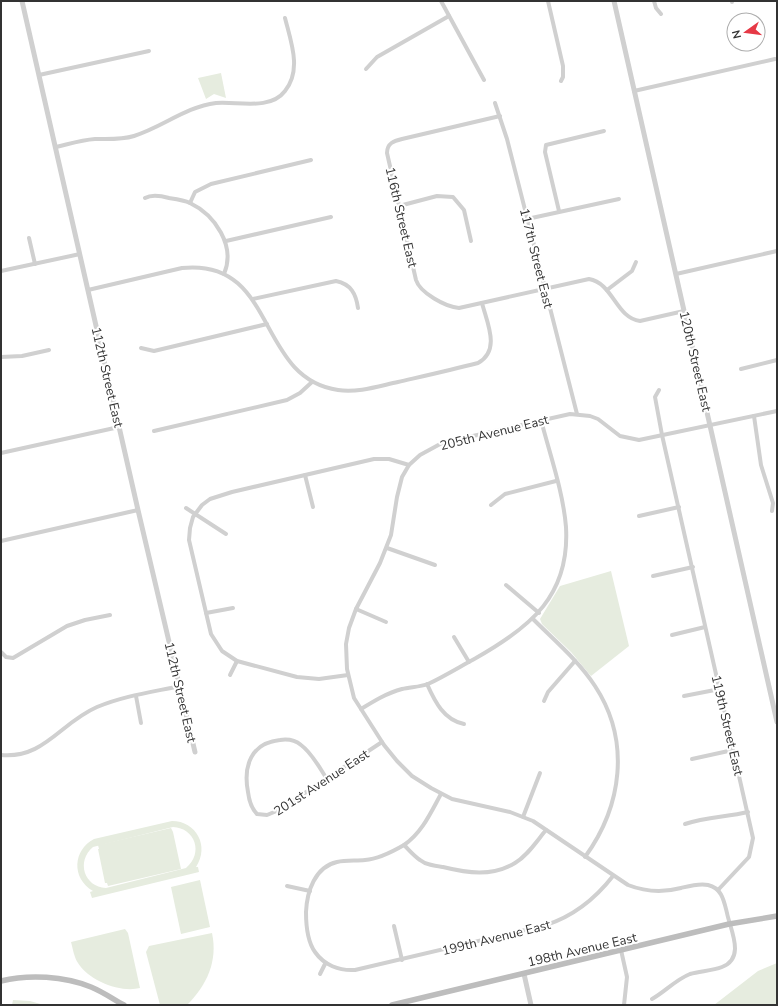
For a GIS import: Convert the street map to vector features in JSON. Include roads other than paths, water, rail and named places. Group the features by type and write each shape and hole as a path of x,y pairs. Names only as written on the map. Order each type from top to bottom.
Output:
{"main road":[{"name":"198th Avenue East","path":"392,1005 729,924 777,916"},
{"path":"1,981 22,978 59,979 91,987 124,1005"}],"street":[{"name":"112th Street East","path":"22,1 138,510 195,752"},
{"path":"441,1 484,80"},
{"path":"548,1 563,66 563,77 561,81"},
{"name":"120th Street East","path":"614,1 710,426 774,695 777,722"},
{"path":"654,1 656,8 661,14"},
{"path":"366,69 377,57 449,16"},
{"path":"56,147 87,140 113,140 132,137 154,128 178,114 197,107 230,102 265,103 277,98 285,92 293,76 294,66 293,52 285,18"},
{"path":"39,75 149,51"},
{"path":"634,91 775,59"},
{"name":"117th Street East","path":"495,103 500,116 577,414"},
{"name":"116th Street East","path":"482,303 459,308 450,307 420,288 416,280 387,153 389,145 393,141 500,116"},
{"path":"559,211 545,152 546,145 604,131"},
{"path":"190,203 195,192 211,184 311,160"},
{"path":"145,198 148,196 157,196 190,203 209,216 226,242 228,256 224,274"},
{"path":"399,206 436,196 453,197 464,210 471,241"},
{"path":"527,219 619,199"},
{"path":"226,242 331,217"},
{"path":"29,238 35,264"},
{"path":"676,274 777,250"},
{"path":"1,271 80,254"},
{"path":"607,290 632,272 636,262"},
{"path":"88,290 182,268 208,268 224,274 240,285 253,299 288,361 297,370 312,382 337,390 354,391 478,363 486,357 490,349 491,340 482,303 589,279 599,282 626,314 636,320 684,311"},
{"path":"253,299 336,281 344,283 352,288 358,308"},
{"path":"141,348 154,351 267,324"},
{"path":"1,357 22,356 49,350"},
{"path":"741,369 777,360"},
{"path":"154,431 287,400 300,393 312,382"},
{"name":"119th Street East","path":"659,390 655,397 662,435 680,507 705,627 753,838 751,853 746,861 718,890"},
{"name":"205th Avenue East","path":"409,465 420,455 442,443 566,414 590,416 598,419 614,432 631,439 645,440 662,435 777,412"},
{"path":"754,416 761,465 773,503 772,512"},
{"path":"360,709 393,692 427,684 510,638 533,619 548,601 556,587 565,555 566,527 541,420"},
{"path":"1,453 119,427"},
{"path":"348,676 319,679 304,678 237,661 226,654 216,644 211,634 189,540 190,524 202,505 210,499 232,492 374,459 389,459 409,465 400,484 393,526 387,548 356,609 349,628 346,644 348,676 354,698 396,761 412,776 441,794 458,801 523,817 533,821 628,886 648,892 670,891 700,884 709,885 718,890 724,902 736,948 732,959 724,967 690,974 677,981 652,999"},
{"path":"305,475 313,507"},
{"path":"491,505 505,494 556,481"},
{"path":"639,516 680,507"},
{"path":"186,508 226,534"},
{"path":"1,541 138,510"},
{"path":"387,548 435,566"},
{"path":"654,576 693,567"},
{"path":"506,585 538,613"},
{"path":"206,612 233,608"},
{"path":"356,609 386,622"},
{"path":"1,652 5,656 13,658 67,626 85,620 110,615"},
{"path":"533,619 575,661 588,677 605,703 614,728 618,755 618,780 611,809 596,841 585,857"},
{"path":"672,635 705,627"},
{"path":"454,636 468,662"},
{"path":"230,674 237,661"},
{"path":"544,701 548,692 575,661"},
{"path":"427,684 445,715 452,721 464,724"},
{"path":"1,755 25,754 39,748 85,713 97,707 180,686"},
{"path":"684,696 720,689"},
{"path":"136,696 141,723"},
{"name":"201st Avenue East","path":"327,779 307,750 297,743 283,740 263,745 250,758 246,774 250,801 253,809 257,814 267,815 276,812 327,779 382,742"},
{"path":"692,758 734,750"},
{"path":"523,817 540,773"},
{"path":"320,974 325,964 315,952 309,939 306,907 310,891 317,875 328,865 339,861 372,859 404,845 421,828 441,794"},
{"path":"686,824 698,819 721,817 748,812"},
{"path":"404,845 417,858 429,864 465,872 484,873 504,868 518,861 530,850 546,830"},
{"name":"199th Avenue East","path":"325,964 339,969 355,970 552,923 584,906 596,896 613,876"},
{"path":"287,886 310,891"},
{"path":"394,926 402,960"},
{"path":"621,950 627,976 624,1005"},
{"path":"524,974 532,1005"}]}
